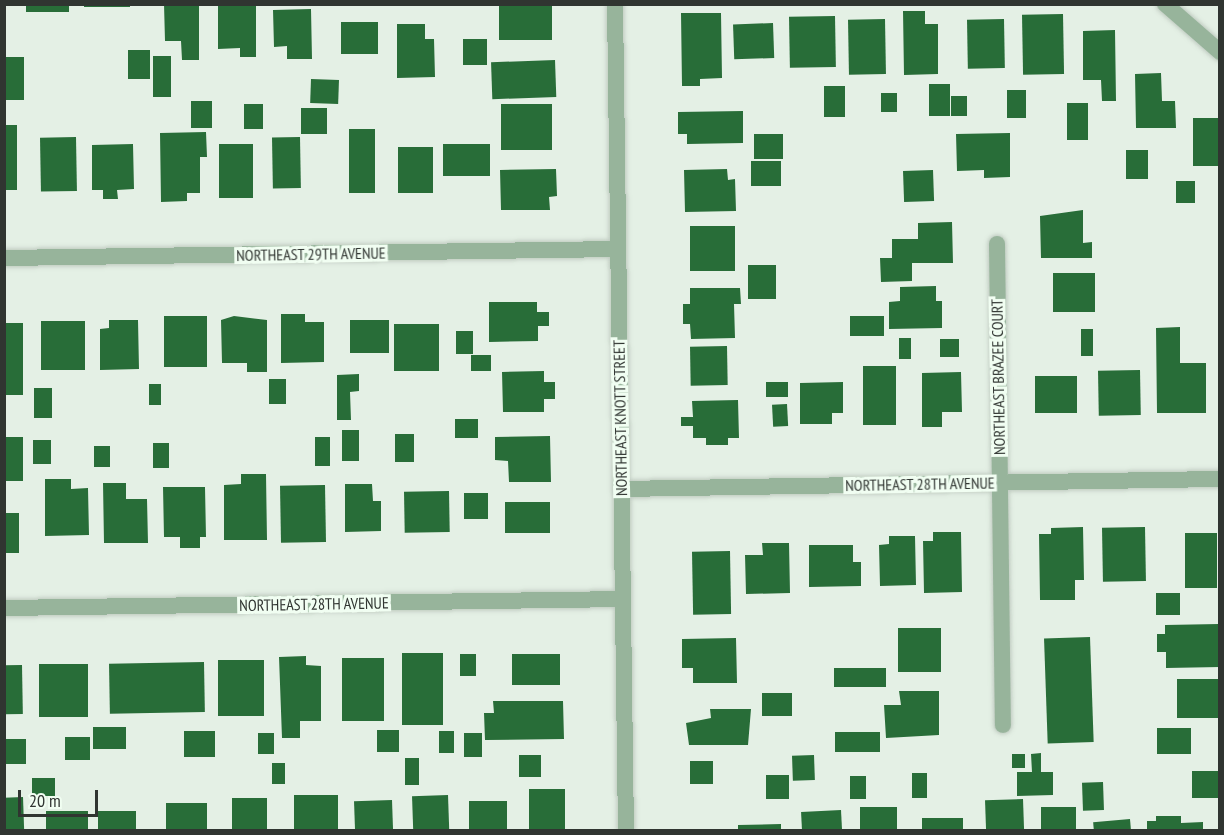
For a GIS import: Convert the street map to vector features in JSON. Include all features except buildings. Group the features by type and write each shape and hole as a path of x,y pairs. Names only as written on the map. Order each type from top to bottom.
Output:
{"street":[{"name":"NORTHEAST KNOTT STREET","path":"615,4 626,831"},
{"path":"1165,4 1220,52"},
{"name":"NORTHEAST BRAZEE COURT","path":"997,244 1003,725"},
{"name":"NORTHEAST 29TH AVENUE","path":"4,258 618,249"},
{"name":"NORTHEAST 28TH AVENUE","path":"621,489 1220,479"},
{"name":"NORTHEAST 28TH AVENUE","path":"4,608 623,599"}]}
